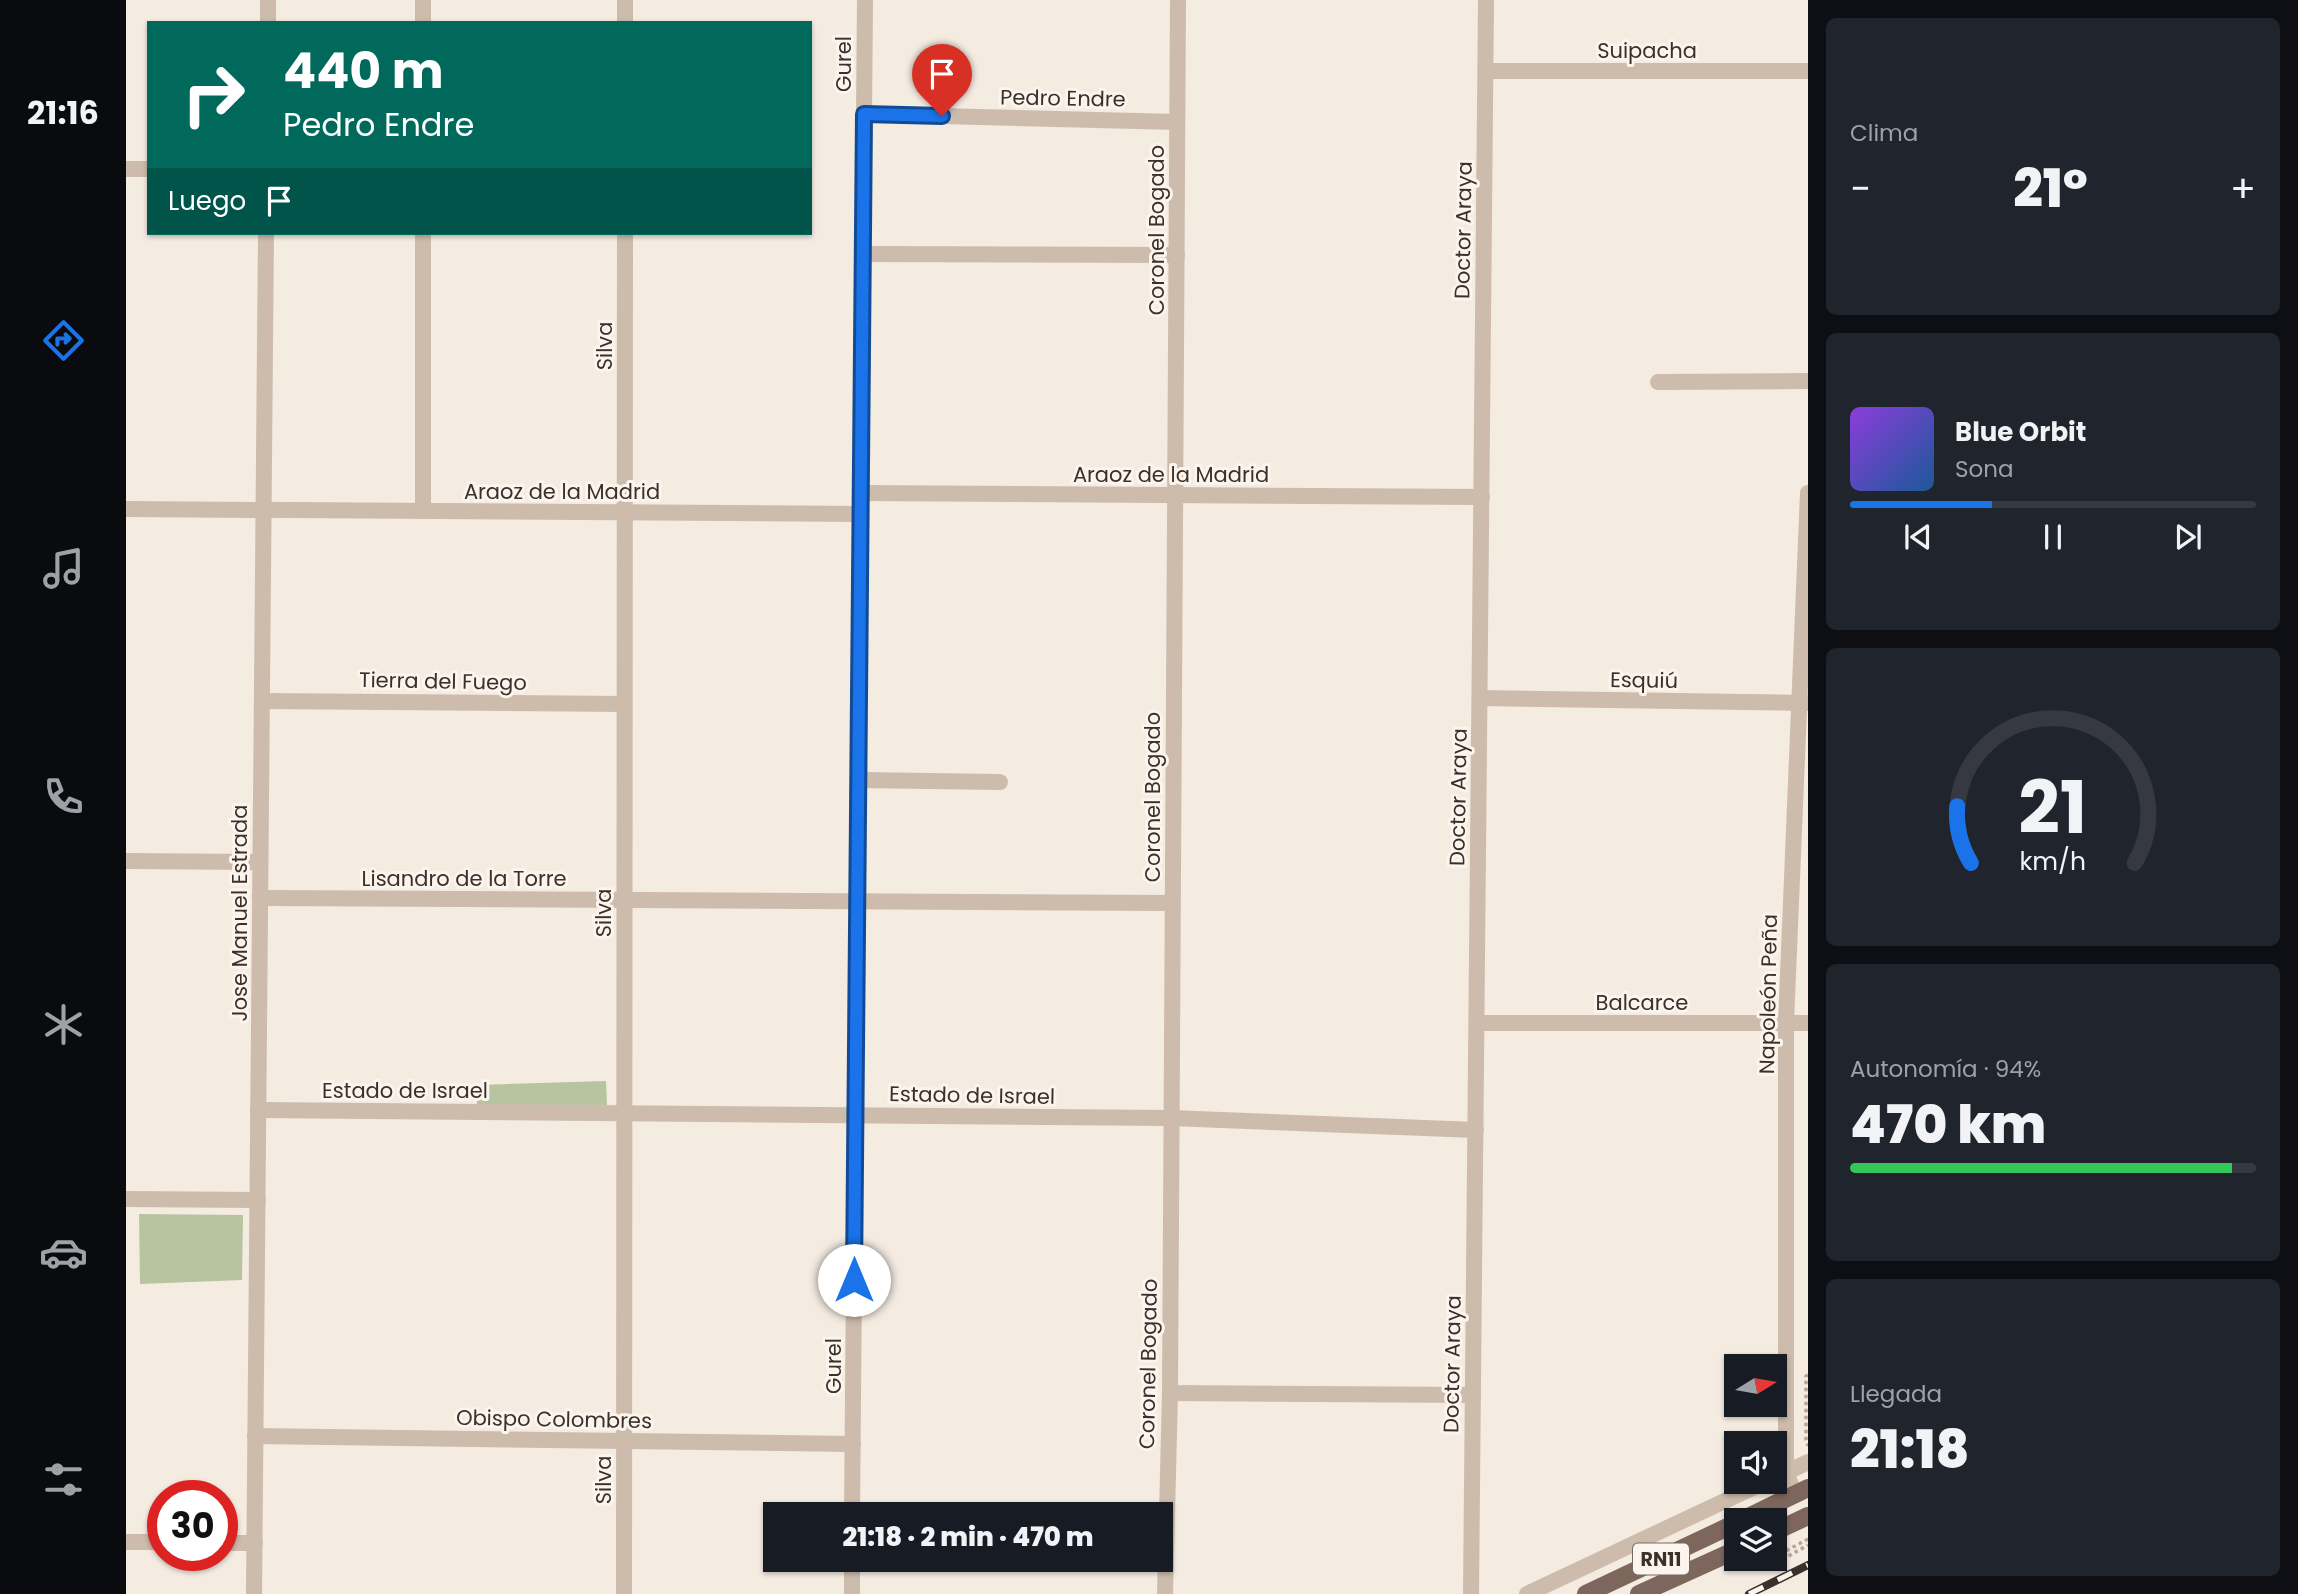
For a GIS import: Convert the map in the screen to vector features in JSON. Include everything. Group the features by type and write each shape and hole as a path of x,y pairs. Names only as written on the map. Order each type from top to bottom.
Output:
{"main road":[{"name":"RN11","path":"1767,1508 1802,1491"},
{"path":"1787,1526 1808,1516"},
{"name":"RN11","path":"1586,1594 1724,1529"},
{"name":"RN11","path":"1639,1594 1724,1555"}],"street":[{"path":"268,0 268,21"},
{"path":"423,0 423,21"},
{"path":"625,0 625,21"},
{"name":"Gurel","path":"852,1502 864,0"},
{"name":"Coronel Bogado","path":"1165,1594 1170,1393 1178,0"},
{"name":"Doctor Araya","path":"1471,1594 1486,0"},
{"name":"Suipacha","path":"1486,71 1808,71"},
{"name":"Pedro Endre","path":"864,114 1178,122"},
{"path":"126,169 147,169"},
{"name":"Jose Manuel Estrada","path":"254,1594 266,235"},
{"path":"423,235 423,510"},
{"name":"Silva","path":"624,1594 625,235"},
{"path":"862,254 1177,255"},
{"path":"1658,382 1808,381"},
{"name":"Araoz de la Madrid","path":"861,493 1482,497"},
{"name":"Napoleón Peña","path":"1781,1431 1786,1023 1803,703 1808,493"},
{"name":"Araoz de la Madrid","path":"126,509 860,514"},
{"name":"Esquiú","path":"1480,698 1803,703"},
{"name":"Tierra del Fuego","path":"262,701 624,704"},
{"path":"859,780 1000,782"},
{"path":"126,860 260,862"},
{"name":"Lisandro de la Torre","path":"260,898 1172,903"},
{"name":"Balcarce","path":"1477,1023 1808,1023"},
{"name":"Estado de Israel","path":"258,1110 1171,1118 1476,1130"},
{"path":"126,1199 258,1200"},
{"path":"1170,1393 1473,1395"},
{"name":"Obispo Colombres","path":"255,1436 853,1444"},
{"path":"1787,1472 1808,1462"},
{"name":"Napoleón Peña","path":"1787,1480 1802,1491"},
{"path":"1527,1594 1740,1494"},
{"path":"126,1542 147,1542"},
{"path":"238,1543 254,1543"},
{"path":"852,1572 852,1594"}],"path":[{"path":"1807,1443 1805,1376 1808,1376"},
{"path":"1808,1539 1784,1552 1787,1557 1808,1545"}],"green space":[{"path":"606,1081 607,1105 477,1106 477,1085"},
{"path":"139,1214 243,1215 242,1280 140,1284"}],"railway":[{"path":"1749,1594 1808,1565"}],"route":[{"path":"854,1280 864,114 942,116"}]}
